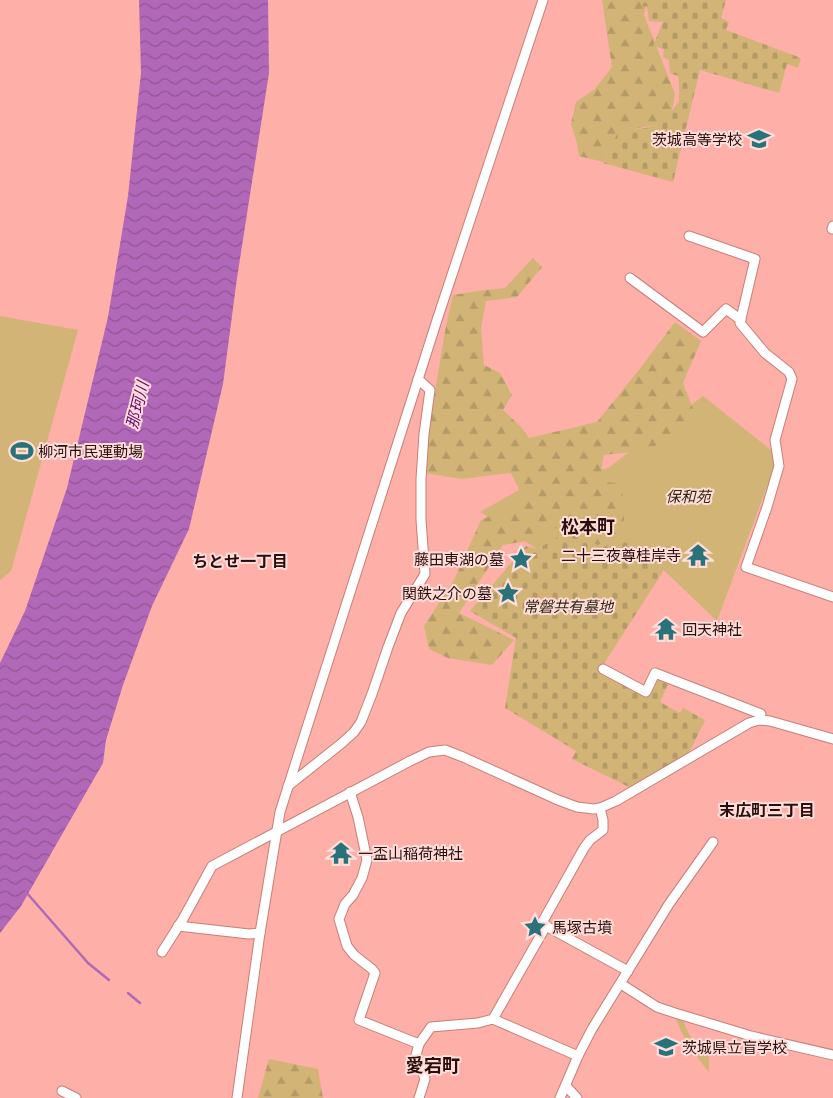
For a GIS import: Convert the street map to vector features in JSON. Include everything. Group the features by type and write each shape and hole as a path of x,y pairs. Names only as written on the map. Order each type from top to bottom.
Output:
{"street":[{"path":"237,1098 260,933 280,812 418,379 543,0"},
{"path":"689,236 756,259 740,323 765,354 789,372 792,379 776,440 779,466 746,567 833,597"},
{"path":"630,278 703,332 726,309 741,320"},
{"path":"288,786 342,743 354,732 361,722 401,613 425,574 421,520 421,480 424,434 430,390 418,379"},
{"path":"603,669 646,692 655,673 770,721 833,739"},
{"path":"162,952 183,919 212,866 410,760 429,752 445,750 558,800 577,807 594,809 616,801 760,717"},
{"path":"350,792 358,817 366,860 362,878 353,895 345,904 339,919 347,946 375,974 359,1020 419,1044"},
{"path":"600,808 603,830 590,840 543,921 546,926 628,971"},
{"path":"560,1098 592,1029 669,904 713,842"},
{"path":"178,926 260,933"},
{"path":"492,1019 546,926"},
{"path":"620,984 657,1007 751,1036 833,1055"},
{"path":"419,1098 425,1079 416,1055 419,1044 432,1027 478,1023 492,1019 578,1056"},
{"path":"566,1086 577,1098"},
{"path":"62,1091 76,1098"}],"green space":[{"path":"602,0 648,0 644,15 675,94 671,116 660,124 621,130 603,162 579,156 571,124 576,102 595,89 612,67"},
{"path":"642,0 726,0 721,18 729,22 726,30 801,58 798,68 787,64 779,93 700,70 673,182 603,163 619,130 646,128 666,120 679,101 678,76 670,73 669,60 663,57 664,49 653,46 663,22 649,21 647,6 643,7"},
{"path":"533,258 542,267 517,297 486,301 481,329 484,365 500,373 512,395 503,410 521,427 529,438 597,422 675,322 701,341 683,383 697,419 674,439 640,451 604,455 599,481 622,484 625,536 597,545 570,522 526,541 503,545 459,613 514,640 492,665 448,658 429,649 424,626 454,580 481,520 525,501 511,473 461,479 425,473 428,432 453,295 505,288"},
{"name":"柳河市民運動場","path":"0,316 78,330 11,571 0,580"},
{"name":"保和苑","path":"703,396 771,450 775,465 717,621 630,538 595,550 570,530 537,549 480,512 524,487 608,468"},
{"name":"常磐共有墓地","path":"570,530 595,550 630,537 664,570 600,670 649,696 657,680 668,684 660,702 680,713 683,708 705,720 688,755 631,788 572,759 576,751 505,708 516,638 470,611 526,546 537,549"},
{"path":"676,1019 684,1022 697,1045 709,1055 709,1072 690,1047"},
{"path":"269,1059 318,1069 323,1098 258,1098"}],"water":[{"name":"那珂川","path":"139,0 268,0 269,73 237,278 223,384 189,529 152,606 123,685 106,740 103,763 21,906 0,933 0,663 25,611 67,488 108,317 128,196 141,73"}],"waterway":[{"path":"26,892 88,963 109,980"},
{"path":"128,993 140,1003"}],"place":[{"name":"茨城高等学校","path":"759,139"},
{"name":"柳河市民運動場","path":"22,451"},
{"name":"二十三夜尊桂岸寺","path":"698,555"},
{"name":"藤田東湖の墓","path":"521,559"},
{"name":"関鉄之介の墓","path":"508,593"},
{"name":"回天神社","path":"666,629"},
{"name":"一盃山稲荷神社","path":"341,853"},
{"name":"馬塚古墳","path":"535,927"},
{"name":"茨城県立盲学校","path":"666,1047"}],"district":[{"name":"松本町","path":"588,527"},
{"name":"ちとせ一丁目","path":"240,561"},
{"name":"末広町三丁目","path":"767,810"},
{"name":"愛宕町","path":"433,1066"}]}
